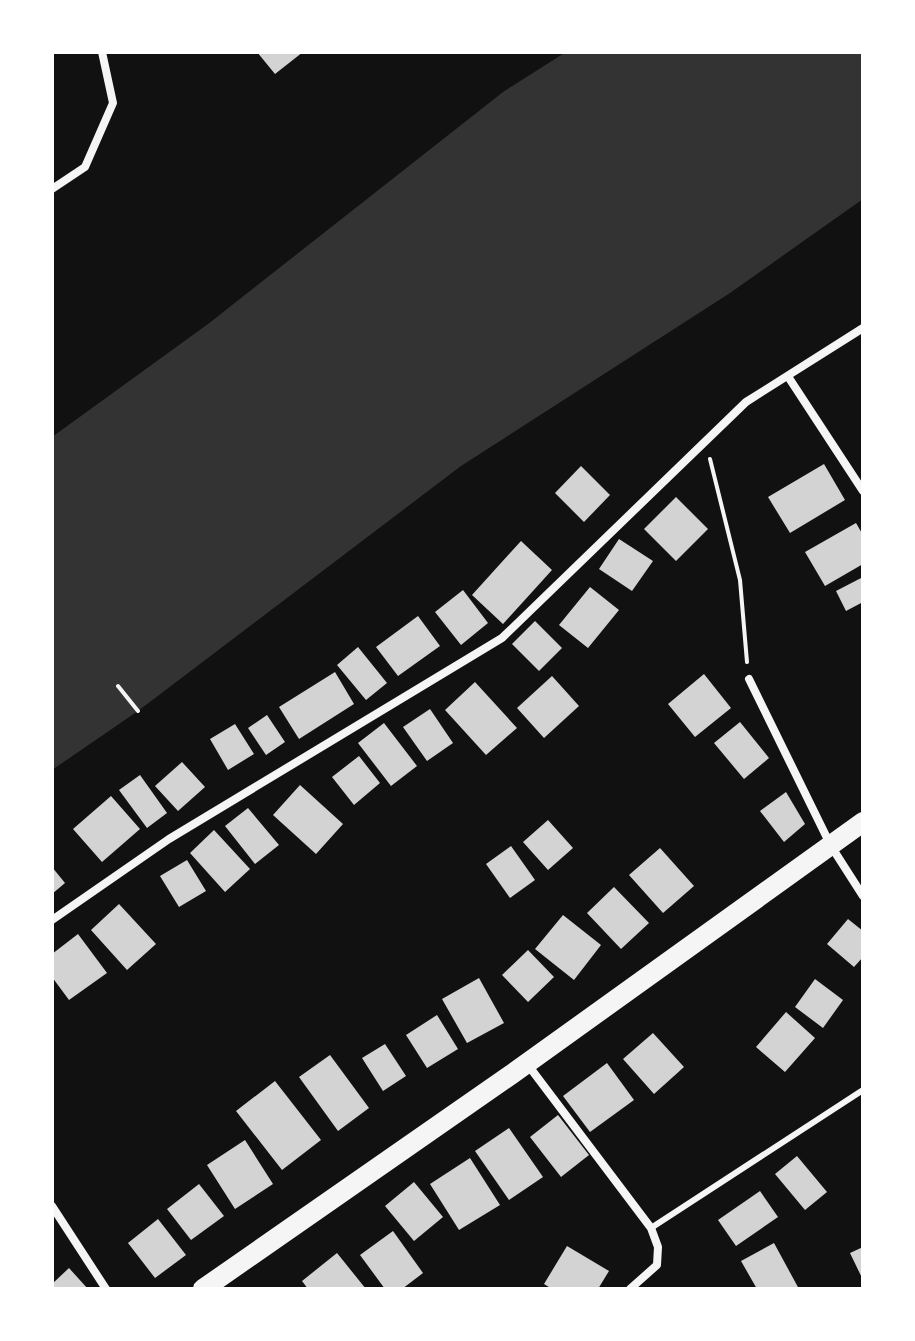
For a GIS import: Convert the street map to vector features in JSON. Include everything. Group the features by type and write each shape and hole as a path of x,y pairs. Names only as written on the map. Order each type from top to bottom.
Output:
{"main road":[{"path":"203,1289 863,822"}],"street":[{"path":"52,189 85,167 113,103 102,52"},
{"path":"52,920 169,839 502,638 746,402 789,378 863,328"},
{"path":"789,378 863,491"},
{"path":"749,679 831,846 863,896"},
{"path":"526,1063 651,1228 658,1247 657,1265 630,1289"},
{"path":"52,1206 106,1289"}],"lane":[{"path":"651,1228 863,1090"}],"path":[{"path":"705,442 740,580 749,679"},
{"path":"118,686 138,711"}],"shaded area":[{"path":"566,52 863,52 863,199 730,293 461,466 138,711 52,770 52,437 208,324 503,92"}],"building":[{"path":"257,52 303,52 275,74"},
{"path":"824,464 845,500 790,533 768,497"},
{"path":"581,466 610,495 584,522 555,493"},
{"path":"676,497 708,529 676,561 644,529"},
{"path":"856,523 863,535 863,564 825,586 805,552"},
{"path":"619,539 653,561 632,591 599,569"},
{"path":"521,541 552,570 503,624 472,595"},
{"path":"863,577 863,602 846,611 836,591"},
{"path":"590,587 619,610 588,648 559,625"},
{"path":"463,590 488,623 461,645 435,612"},
{"path":"418,616 440,646 398,676 376,647"},
{"path":"535,621 562,648 539,671 512,644"},
{"path":"358,647 387,683 366,700 337,665"},
{"path":"335,672 354,704 299,739 279,707"},
{"path":"704,674 731,708 695,737 668,704"},
{"path":"552,676 579,706 544,738 517,708"},
{"path":"475,682 517,728 486,755 445,710"},
{"path":"430,709 453,743 427,761 403,727"},
{"path":"267,715 285,742 266,755 248,728"},
{"path":"740,722 769,758 744,779 714,743"},
{"path":"384,723 417,766 391,786 358,743"},
{"path":"235,724 254,754 228,770 210,739"},
{"path":"359,756 380,783 354,805 332,777"},
{"path":"182,762 205,787 178,811 155,786"},
{"path":"140,775 167,813 147,828 119,790"},
{"path":"300,785 343,824 316,854 273,815"},
{"path":"786,792 805,824 784,842 760,811"},
{"path":"111,796 140,829 102,862 73,829"},
{"path":"248,808 279,845 255,864 225,826"},
{"path":"548,820 573,848 548,870 523,842"},
{"path":"214,830 250,869 225,892 190,853"},
{"path":"511,846 535,880 510,898 486,864"},
{"path":"660,848 694,886 663,913 629,875"},
{"path":"187,860 206,891 179,907 160,876"},
{"path":"52,867 65,883 52,894"},
{"path":"614,887 649,923 621,949 587,913"},
{"path":"119,904 156,944 127,970 91,930"},
{"path":"563,915 601,945 574,980 535,949"},
{"path":"848,919 863,931 863,957 854,967 827,944"},
{"path":"78,934 107,973 69,1000 52,977 52,954"},
{"path":"528,950 554,977 528,1002 502,975"},
{"path":"479,978 504,1023 467,1043 442,999"},
{"path":"815,979 843,1000 823,1028 795,1007"},
{"path":"786,1012 815,1038 785,1072 756,1047"},
{"path":"437,1015 458,1049 427,1068 406,1035"},
{"path":"653,1033 684,1067 654,1094 623,1059"},
{"path":"385,1044 406,1076 383,1091 362,1058"},
{"path":"330,1055 369,1108 338,1131 299,1077"},
{"path":"607,1063 634,1100 590,1132 563,1096"},
{"path":"275,1081 321,1140 282,1170 236,1111"},
{"path":"558,1115 589,1155 561,1177 530,1137"},
{"path":"509,1128 543,1177 509,1200 475,1151"},
{"path":"245,1140 273,1184 235,1209 207,1165"},
{"path":"797,1156 827,1192 805,1210 775,1174"},
{"path":"470,1158 500,1205 459,1230 430,1184"},
{"path":"414,1182 443,1217 414,1241 385,1206"},
{"path":"199,1184 224,1216 191,1240 167,1209"},
{"path":"760,1191 778,1217 736,1246 718,1220"},
{"path":"158,1219 186,1255 155,1278 128,1243"},
{"path":"393,1231 423,1273 402,1289 385,1289 360,1255"},
{"path":"774,1243 799,1289 757,1289 741,1261"},
{"path":"567,1246 609,1271 598,1289 552,1289 544,1284"},
{"path":"863,1247 863,1280 850,1253"},
{"path":"337,1253 366,1289 308,1289 302,1281"},
{"path":"69,1268 88,1289 52,1289 52,1284"}]}
